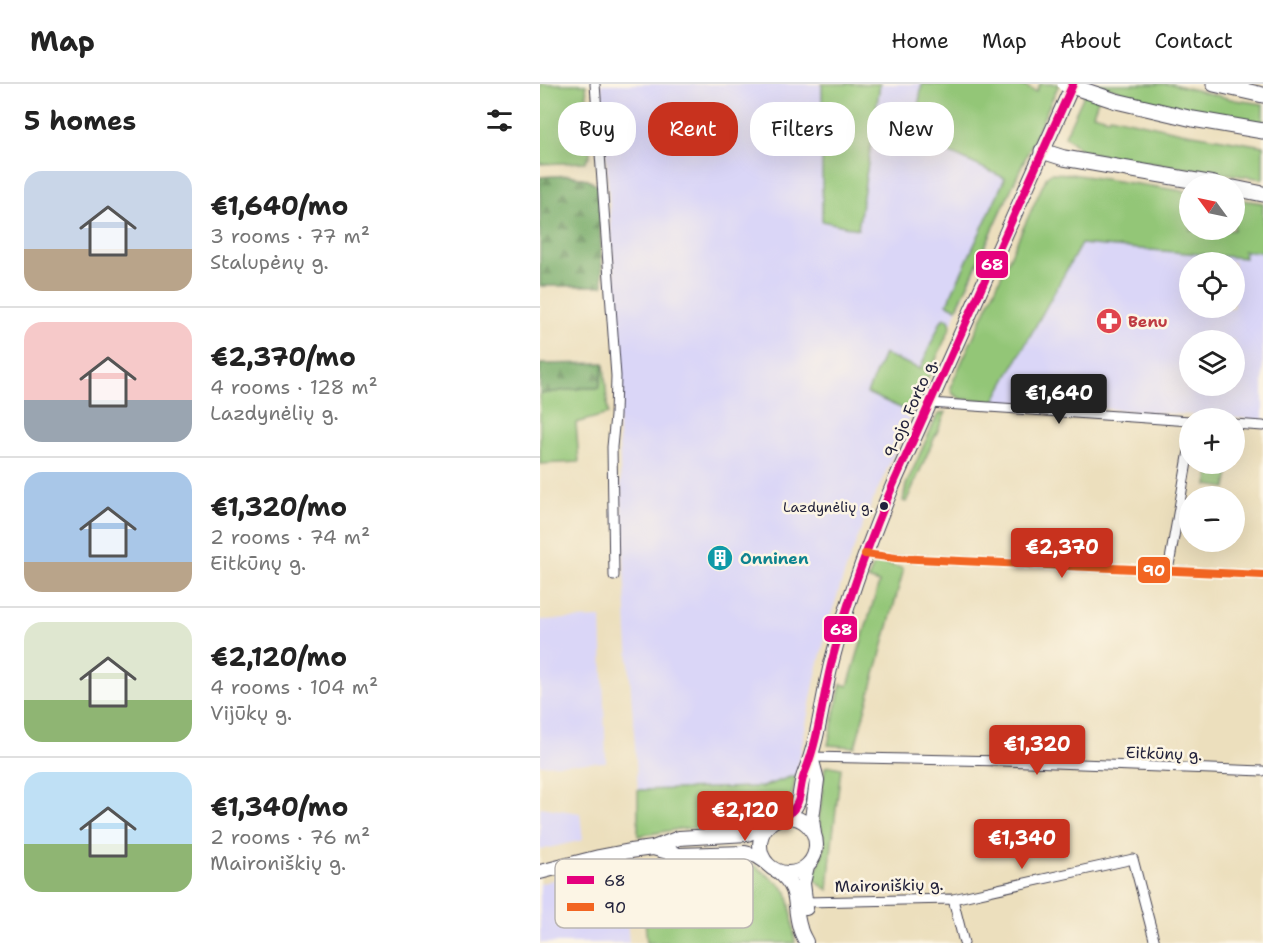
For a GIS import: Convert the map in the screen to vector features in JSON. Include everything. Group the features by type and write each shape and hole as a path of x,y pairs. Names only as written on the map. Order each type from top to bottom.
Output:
{"main road":[{"path":"1065,84 1116,101 1193,119 1263,131"},
{"name":"9-ojo Forto g.","path":"786,817 800,801 803,778 812,757 833,655 846,608 865,554 893,485 1073,84"},
{"path":"1214,84 1263,95"},
{"path":"1042,151 1064,158 1179,178"},
{"path":"1245,190 1260,192"},
{"name":"9-ojo Forto g.","path":"812,757 817,780 812,819 814,834"},
{"path":"591,859 653,848 679,838 747,834 780,818 795,818 803,821 810,826 814,834 816,851 813,859 807,866 793,873 778,871"},
{"path":"766,862 760,847 764,831 769,825"},
{"path":"653,848 679,855 745,853 757,856 778,871 791,884 801,900"},
{"path":"806,943 807,927 801,900 807,866"},
{"path":"540,872 555,868"}],"street":[{"path":"595,84 616,375 612,447 614,576"},
{"path":"930,403 1179,419"},
{"path":"1245,425 1263,426"},
{"path":"1168,571 1185,474"},
{"path":"865,554 896,558 1263,575"},
{"name":"Eitkūnų g.","path":"812,757 1004,761 1263,771"},
{"name":"Maironiškių g.","path":"801,900 953,899 1133,859 1155,943"},
{"path":"953,899 964,943"}],"shaded area":[{"path":"601,84 822,84 822,102 750,102 750,156 822,156 822,221 857,229 869,156 954,156 954,102 877,102 880,84 1020,84 1052,100 929,373 867,393 912,413 866,516 830,618 816,674 796,775 762,787 638,790 627,633 616,299 606,156 636,156 636,102 602,102"},
{"path":"1081,243 1179,252 1179,318 1245,318 1245,252 1243,251 1263,252 1263,420 1245,419 1245,408 1179,408 1179,414 994,401"},
{"path":"601,618 606,762 540,765 540,620"},
{"path":"540,807 580,813 583,840 540,850"},
{"path":"555,879 555,928 628,928 629,943 540,943 540,884"}],"green space":[{"path":"540,84 586,84 587,102 558,102 558,156 589,156 585,162 540,164"},
{"path":"822,84 880,84 877,102 867,102 867,156 869,156 858,229 822,221 822,156 855,156 855,102 822,102"},
{"path":"922,84 1020,84 1036,92 1040,84 1059,84 957,308 947,304 1005,178 954,155 954,102 919,102"},
{"path":"1089,84 1172,84 1235,100 1263,104 1263,124 1140,100 1141,97 1119,93 1119,90 1103,86 1093,114 1263,146 1263,179 1245,176 1245,174 1228,174 1109,157 1081,150 1065,136"},
{"path":"1051,173 1071,174 1179,190 1179,240 1245,240 1245,200 1263,203 1263,252 1179,252 1081,244 994,401 961,399 953,394 951,388 954,379 1047,176"},
{"path":"570,175 587,179 598,186 603,286 540,286 540,177"},
{"path":"944,318 949,319 951,326 912,413 867,393 884,354 920,369"},
{"path":"604,363 608,414 576,423 579,462 540,464 540,394 599,388"},
{"path":"604,363 599,388 540,394 540,364"},
{"path":"946,412 906,502 903,501 906,485 937,416"},
{"path":"1209,474 1229,474 1226,486 1207,485"},
{"path":"878,562 902,568 903,572 855,747 828,745 841,684 848,686 879,583 868,579 874,564"},
{"path":"825,767 841,768 828,890 815,879 815,872 825,842 819,820"},
{"path":"796,775 792,796 788,802 747,824 679,829 638,836 638,790 762,787"},
{"path":"753,865 787,892 795,943 647,943 646,928 753,928"}],"transit line":[{"name":"68","path":"786,817 798,801 814,744 840,631 876,526 1073,84"},
{"name":"90","path":"865,554 896,558 1263,575"}],"place":[{"name":"Benu","path":"1109,321"},
{"name":"Lazdynėlių g.","path":"884,506"},
{"name":"Onninen","path":"720,558"}]}
